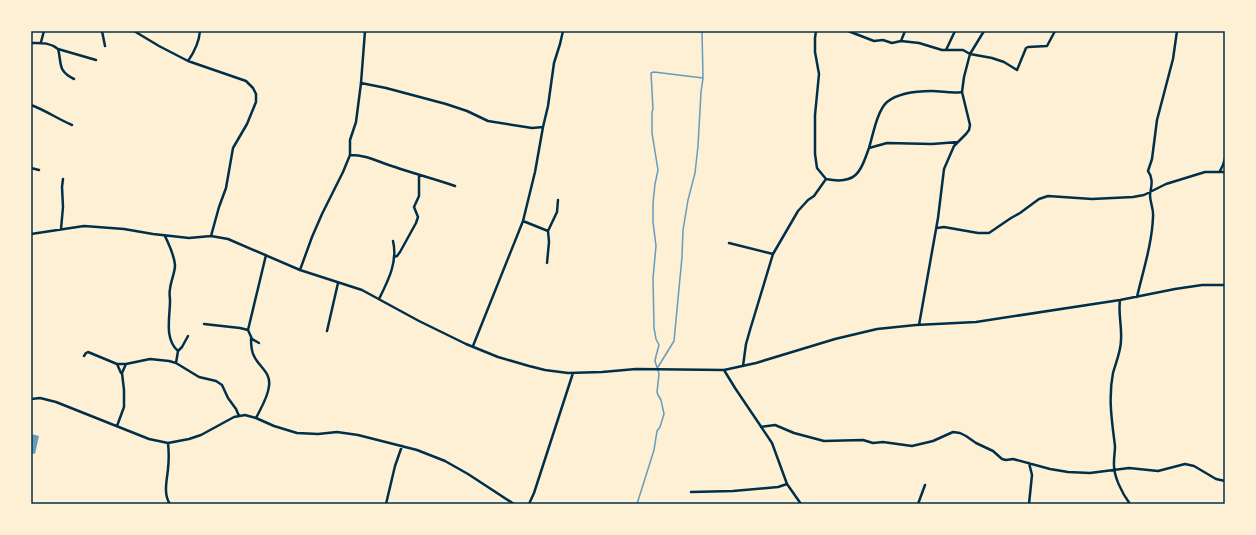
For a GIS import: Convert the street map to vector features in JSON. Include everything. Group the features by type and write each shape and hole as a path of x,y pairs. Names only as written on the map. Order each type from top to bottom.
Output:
{"street":[{"path":"41,42 44,31"},
{"path":"102,31 105,46"},
{"path":"134,31 188,61 246,81 253,88 256,94 256,102 253,110 234,148 226,188 219,206 212,236"},
{"path":"188,61 197,47 200,31"},
{"path":"300,270 322,214 350,155 350,140 356,122 362,83 365,31"},
{"path":"473,347 523,221 536,172 554,63 563,31"},
{"path":"816,31 815,52 819,74 815,115 814,154 817,168 826,179 849,180 854,177 862,165 869,148 879,115 888,102 908,93 924,91 953,93 962,92"},
{"path":"848,31 871,41 883,40 892,43 919,43 942,50 959,49 970,54 1004,62 1016,70 1026,48 1048,46 1055,31"},
{"path":"901,42 905,31"},
{"path":"946,50 955,31"},
{"path":"919,325 936,229 944,169 954,146 969,130 970,125 962,92 964,77 970,54 984,31"},
{"path":"1136,297 1145,264 1154,210 1150,196 1152,180 1151,174 1148,171 1152,159 1155,131 1173,59 1177,31"},
{"path":"31,43 41,42 53,45 58,49 96,60"},
{"path":"58,49 60,66 63,72 74,79"},
{"path":"362,83 446,104 467,111 488,121 532,128 543,127"},
{"path":"31,105 47,111 72,125"},
{"path":"869,148 884,144 932,144 958,142"},
{"path":"350,155 362,155 369,157 393,167 455,186"},
{"path":"1220,171 1224,165 1225,158"},
{"path":"31,168 39,170"},
{"path":"936,229 944,227 978,233 989,233 1043,197 1048,196 1092,199 1133,197 1144,195 1166,184 1205,172 1225,172"},
{"path":"394,257 400,252 418,217 414,207 419,196 419,175"},
{"path":"60,228 63,179"},
{"path":"743,366 746,344 773,254 798,211 814,196 826,179"},
{"path":"547,263 549,242 548,231 556,212 558,200"},
{"path":"523,221 548,231"},
{"path":"31,234 60,228 91,226 189,238 212,236 232,241 300,270 362,290 433,329 498,357 545,370 573,373 636,369 724,370 877,329 976,322 1120,300 1202,284 1225,285"},
{"path":"165,236 174,257 175,266 170,290 170,339 178,351"},
{"path":"379,299 394,264 393,241"},
{"path":"729,243 773,254"},
{"path":"256,418 270,385 267,372 254,357 248,330 266,255"},
{"path":"327,331 338,283"},
{"path":"1120,300 1119,305 1122,341 1113,373 1111,420 1115,446 1115,470 1123,494 1130,504"},
{"path":"204,324 248,330"},
{"path":"176,363 178,351 182,348 188,336"},
{"path":"251,338 259,343"},
{"path":"84,356 88,352 117,364 126,364 150,359 176,363 199,377 221,384 239,416"},
{"path":"117,364 122,373 124,390 124,407 117,426"},
{"path":"122,373 126,364"},
{"path":"724,370 772,443 787,484 801,504"},
{"path":"529,504 542,470 573,373"},
{"path":"31,399 40,398 56,402 149,439 168,443 201,435 234,417 245,415 290,431 307,434 337,432 358,435 429,454 450,463 514,504"},
{"path":"761,427 775,425 794,433 824,441 863,440 873,443 883,442 912,446 934,441 953,432 966,436 976,443 993,451 1002,459 1013,459 1050,469 1090,473 1138,468 1158,471 1185,464 1194,466 1216,479 1225,481"},
{"path":"168,443 169,455 166,491 170,504"},
{"path":"386,504 395,466 402,446"},
{"path":"1029,463 1032,475 1029,504"},
{"path":"691,492 733,491 778,487 787,484"},
{"path":"918,504 925,485"}],"water":[{"path":"31,434 39,436 35,454 31,453"}],"waterway":[{"path":"637,504 654,450 657,431 660,427 664,414 661,400 657,392 659,374 655,361 659,345 654,328 653,278 656,246 653,222 653,203 658,170 652,133 653,109 651,73 654,72 703,78 702,31"},
{"path":"658,367 674,341 683,230 688,200 695,173 703,78"}]}
